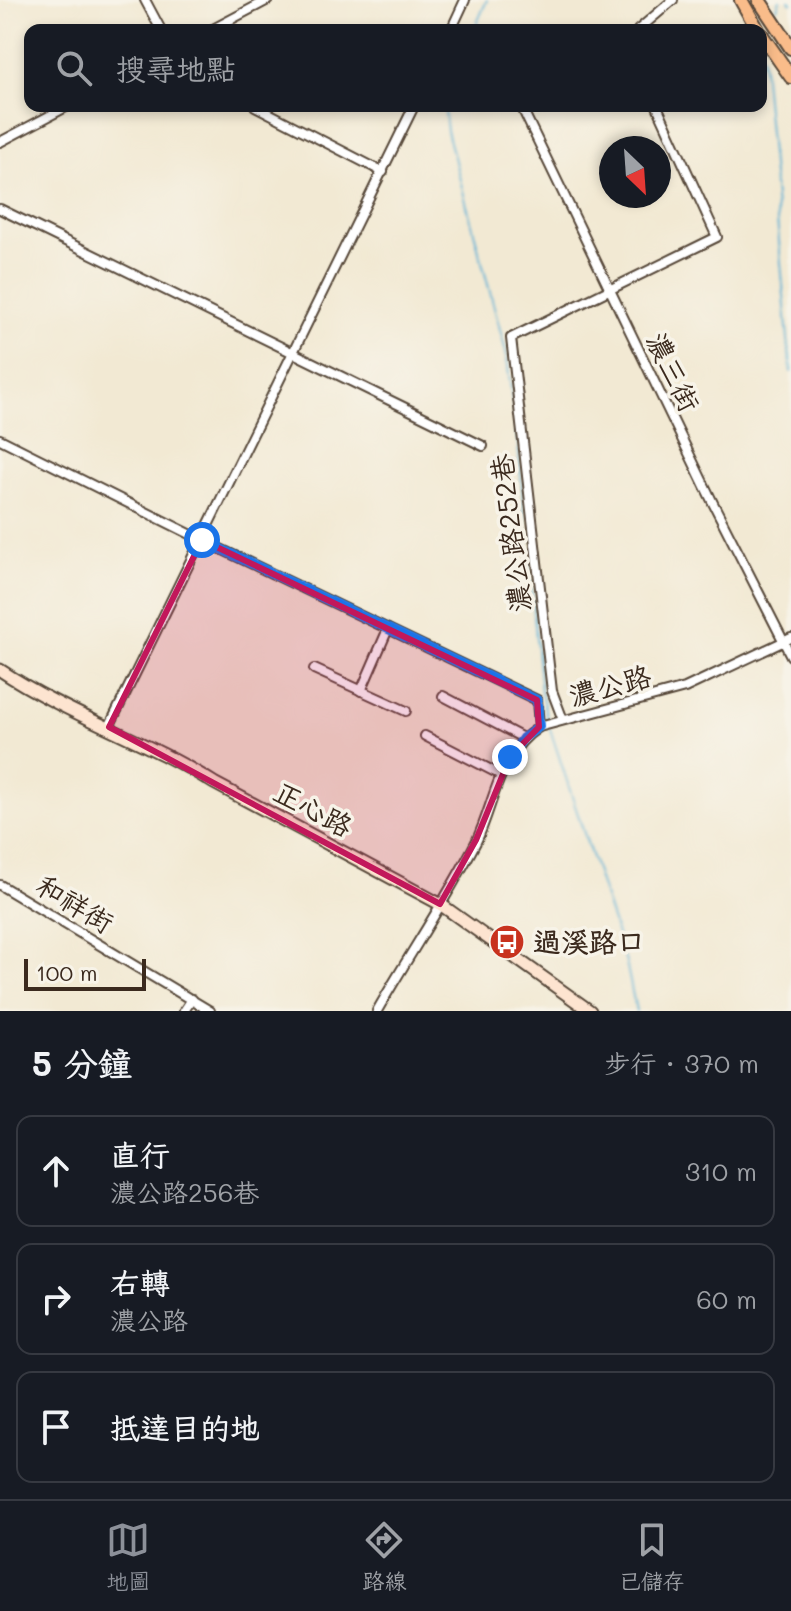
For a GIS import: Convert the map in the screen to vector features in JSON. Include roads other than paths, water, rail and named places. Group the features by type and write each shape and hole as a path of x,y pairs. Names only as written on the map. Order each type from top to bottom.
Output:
{"main road":[{"path":"741,0 755,24"},
{"path":"759,0 791,48"},
{"path":"767,42 791,77"}],"street":[{"path":"145,0 158,24"},
{"path":"222,24 268,0"},
{"path":"454,24 465,0"},
{"path":"645,24 673,0"},
{"path":"0,142 57,112"},
{"path":"267,112 383,172"},
{"path":"109,727 411,112"},
{"name":"濃三街","path":"524,112 608,290 788,641 791,656"},
{"path":"608,290 717,237 660,112"},
{"path":"0,209 483,446"},
{"name":"濃公路252巷","path":"563,720 552,691 511,338 608,290"},
{"path":"0,439 202,540 537,700 545,725"},
{"path":"361,691 388,629"},
{"name":"濃公路","path":"377,1011 476,840 501,775 523,738 545,725 685,688 770,646 788,641"},
{"path":"314,669 406,711"},
{"name":"正心路","path":"0,670 55,703 182,763 440,904 590,1011"},
{"path":"443,696 523,738"},
{"path":"425,736 501,775"},
{"name":"和祥街","path":"0,885 210,1011"},
{"path":"184,1011 192,999"}],"waterway":[{"path":"477,24 487,0"},
{"path":"777,8 780,0"},
{"path":"767,110 791,372"},
{"path":"445,112 447,131 506,352 518,445 541,692 548,723"},
{"path":"550,729 626,962 636,1011"}],"place":[{"name":"過溪路口","path":"507,942"}]}
